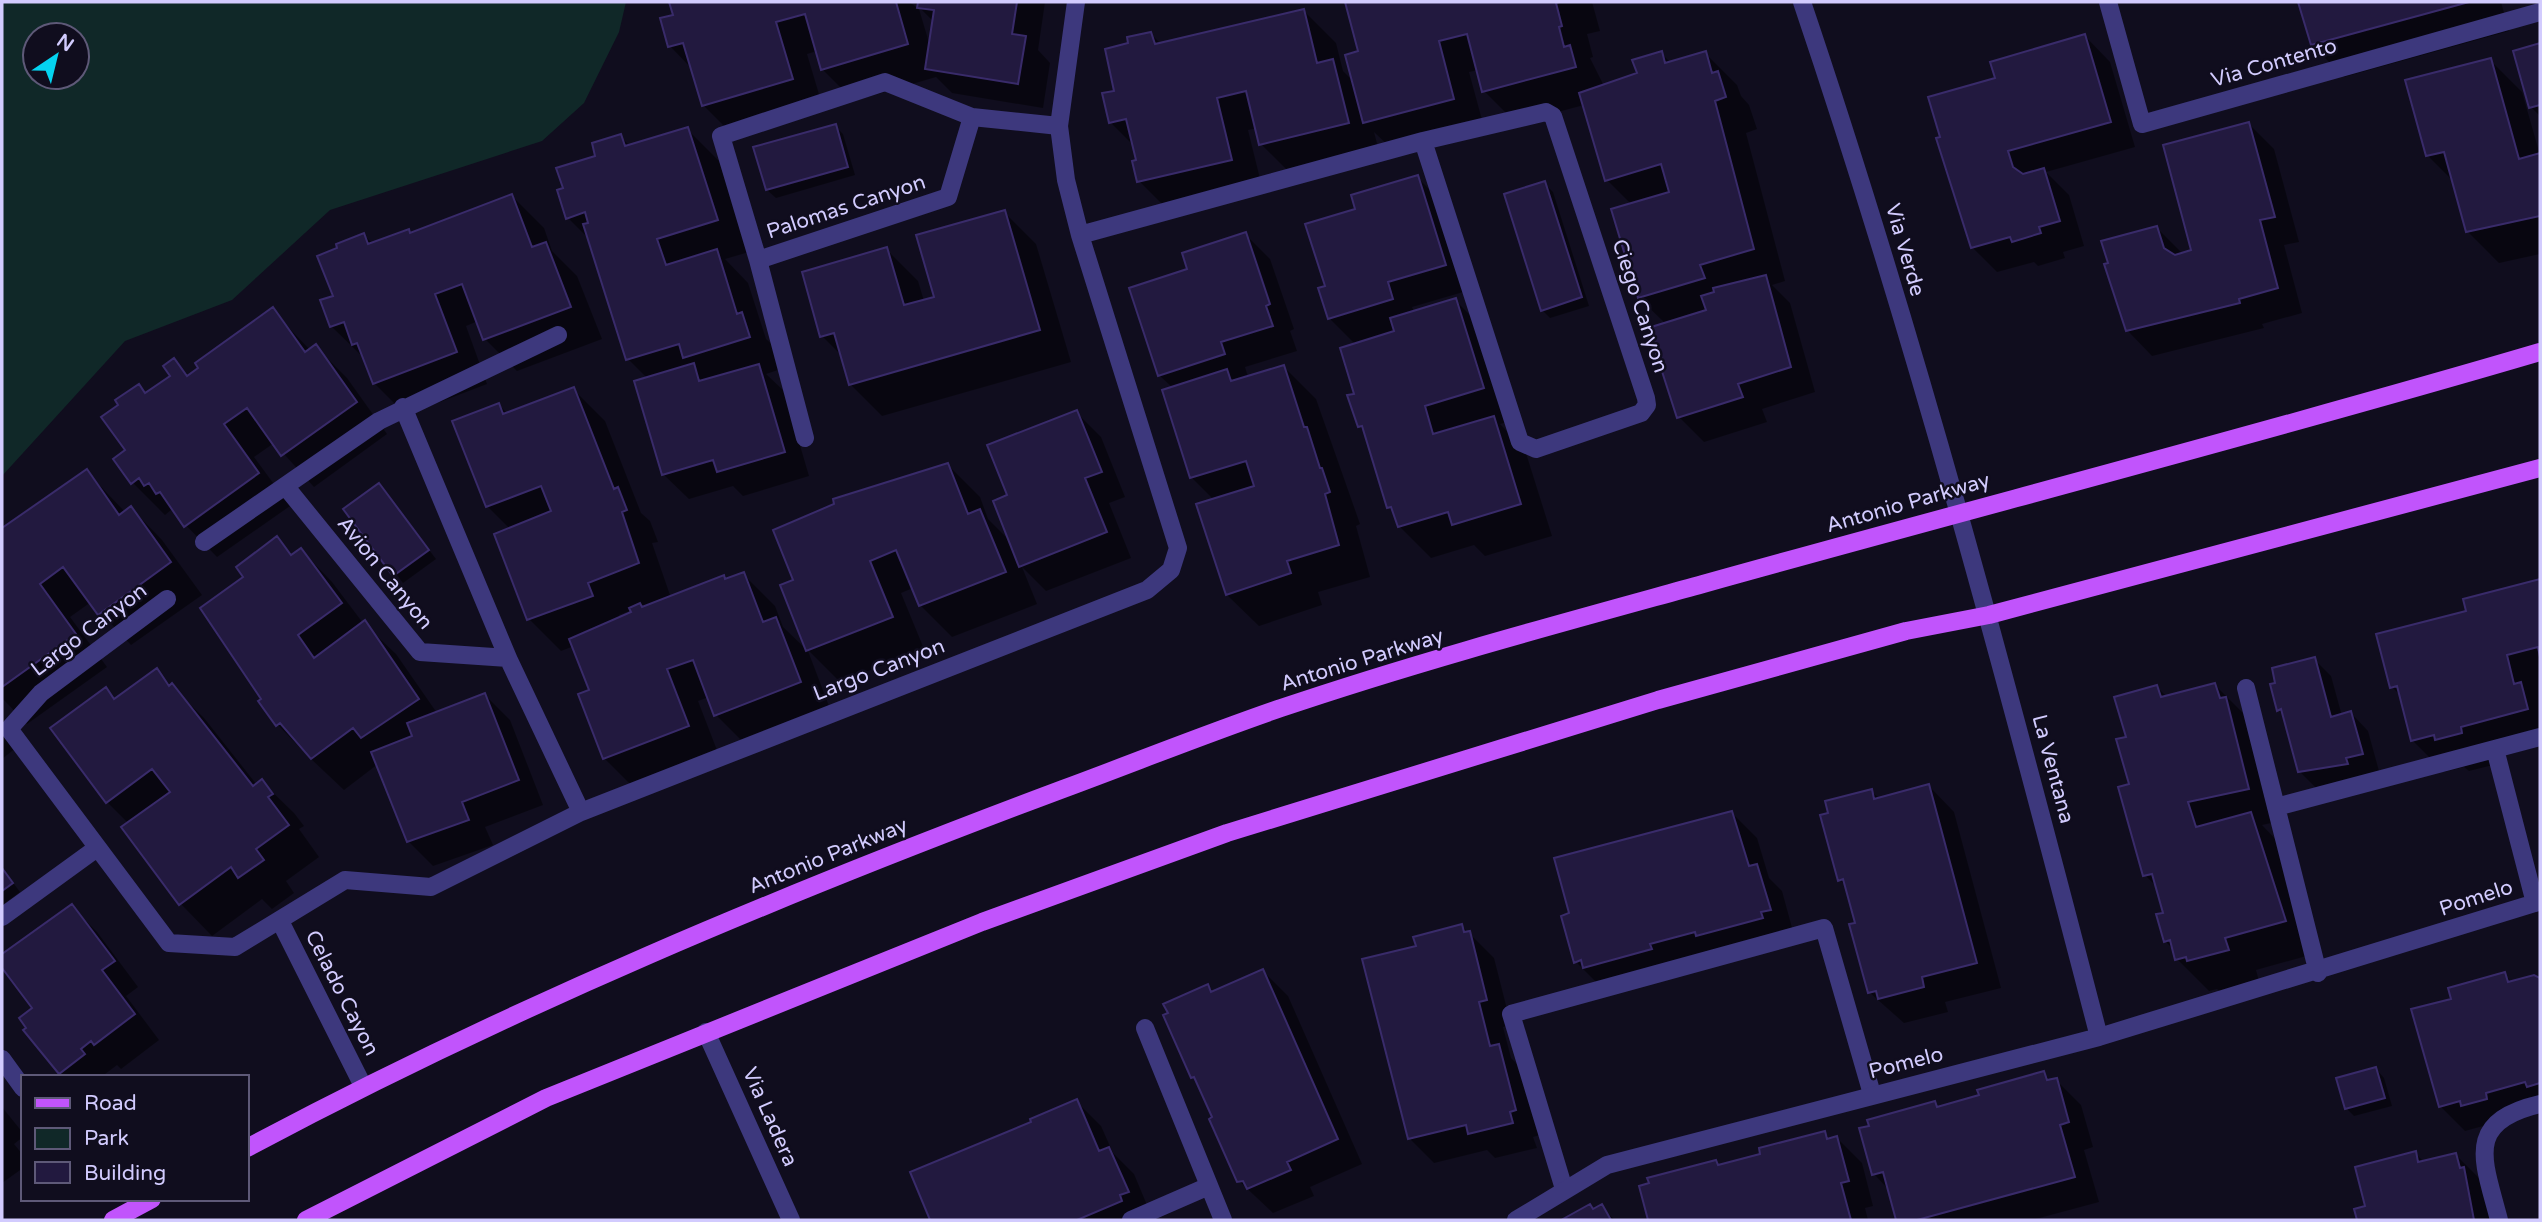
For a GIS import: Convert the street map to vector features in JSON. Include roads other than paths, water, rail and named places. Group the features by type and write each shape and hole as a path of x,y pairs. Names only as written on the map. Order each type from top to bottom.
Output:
{"main road":[{"name":"Antonio Parkway","path":"248,1147 363,1086 667,946 858,867 1283,708 1543,628 2373,401 2540,352"},
{"path":"306,1220 460,1139 546,1098 982,922 1227,833 1658,700 1906,631 1989,615 2540,468"},
{"path":"113,1220 148,1201"}],"street":[{"name":"Largo Canyon","path":"167,599 41,694 5,731 169,943 236,947 345,880 431,887 581,812 1147,590 1171,570 1178,548 1080,235 1066,180 1059,126 1076,2"},
{"name":"Via Verde","path":"1802,2 1857,165 1960,512"},
{"name":"Via Contento","path":"2108,2 2143,124 2540,12"},
{"name":"Palomas Canyon","path":"805,438 758,260 721,136 885,82 971,117 1059,126"},
{"name":"Ciego Canyon","path":"1080,235 1423,141 1539,112 1553,116 1646,398 1647,405 1642,413 1536,449 1520,442 1423,141"},
{"name":"Palomas Canyon","path":"758,260 948,197 971,117"},
{"path":"204,542 403,407 558,335"},
{"path":"403,407 508,658 581,812"},
{"name":"Avion Canyon","path":"286,487 420,652 508,658"},
{"name":"La Ventana","path":"1960,512 2099,1037"},
{"path":"2246,688 2318,972"},
{"path":"2276,807 2540,737"},
{"name":"Pomelo","path":"1516,1220 1606,1165 2099,1037 2538,906 2495,749"},
{"path":"2,917 97,848"},
{"name":"Celado Cayon","path":"280,921 363,1086"},
{"path":"1564,1189 1511,1014 1824,928 1872,1094"},
{"path":"1144,1028 1223,1220"},
{"name":"Via Ladera","path":"706,1032 791,1220"},
{"path":"2,1059 21,1084"},
{"path":"2499,1220 2482,1153 2493,1126 2516,1110 2540,1104"},
{"path":"1130,1220 1209,1186"}]}
